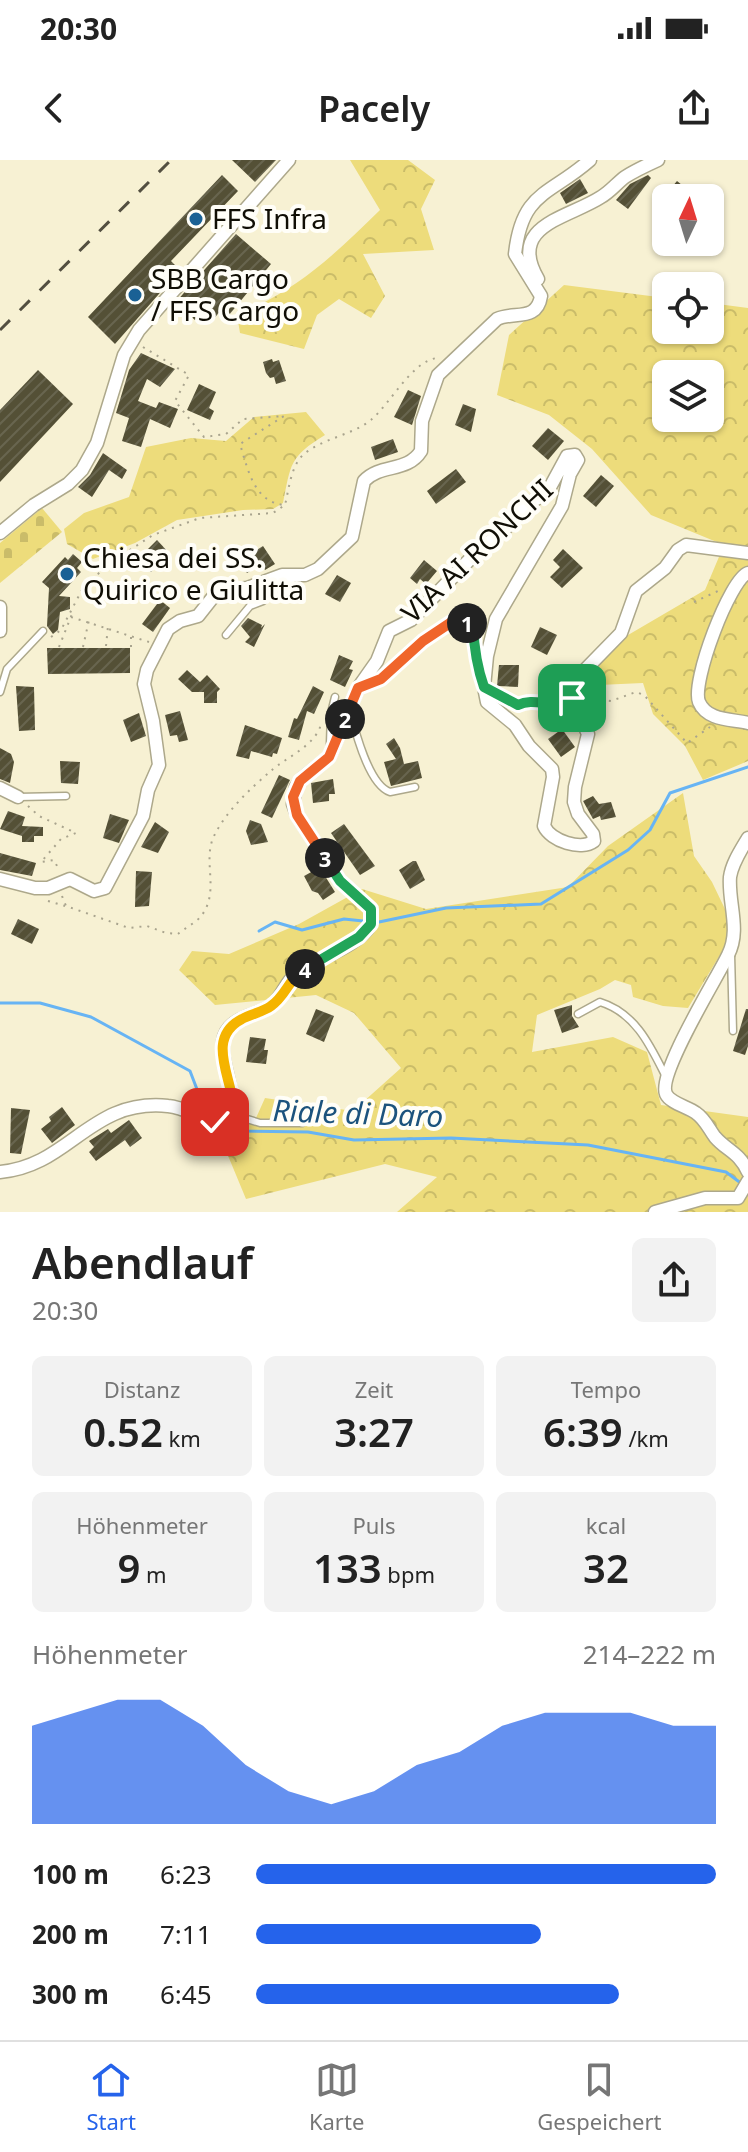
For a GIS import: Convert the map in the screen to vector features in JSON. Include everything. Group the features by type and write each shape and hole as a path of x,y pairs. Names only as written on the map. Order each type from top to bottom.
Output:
{"street":[{"path":"0,533 34,505 68,484 82,470 97,443 115,382 132,340 157,307 289,160"},
{"path":"541,299 515,254 523,213 549,189 568,179 590,160"},
{"path":"0,879 48,888 70,879 94,891 105,888 143,816 149,785 159,765 144,680 168,629 180,621 198,616 217,592 255,586 282,575 308,574 318,569 352,537 361,489 367,478 377,472 409,465 418,456 422,448 422,421 436,379 497,319 507,315 528,315 537,308 544,296 544,289 529,262 529,251 539,229 570,211 600,199 623,179 658,160"},
{"name":"VIA AI RONCHI","path":"224,1118 232,1093 221,1050 228,1029 239,1020 273,1005 293,977 359,937 371,924 371,909 340,881 295,811 293,797 300,781 329,757 349,706 377,661 389,631 411,620 475,554 526,506 548,491 564,460 575,455 577,462 570,474 562,506 496,619 487,656 484,687"},
{"path":"484,687 487,702 515,725 529,746 552,769 545,830 553,837 588,845 595,839 578,814 574,802 588,734 572,698 576,680 621,633 636,591 665,568 682,547 700,545 748,553"},
{"path":"748,573 737,581 699,675 698,701 717,718 748,723"},
{"path":"0,607 0,631"},
{"path":"0,788 18,797"},
{"path":"748,838 730,877 734,921 730,951 688,1028 666,1078 665,1090 668,1097 699,1115 718,1139 740,1158 748,1172"},
{"path":"0,1172 43,1160 95,1122 122,1110 167,1105 224,1118"},
{"path":"655,1212 705,1198 739,1197 748,1181"}],"lane":[{"path":"226,635 250,606 263,601 282,583 306,578 308,574"},
{"path":"0,692 7,669 35,643 43,631"},
{"path":"329,757 335,697"},
{"path":"349,706 377,784 390,792 415,787"},
{"path":"18,797 66,796"},
{"path":"730,951 733,1031"},
{"path":"578,1014 600,1002 615,1009 645,1035 666,1078"},
{"path":"224,1118 260,1123 302,1123"}],"path":[{"path":"132,340 189,375 175,401 204,437 226,434 243,419 284,416 240,444 246,466 262,498 271,504 285,505"},
{"path":"35,643 61,630 84,586 93,576 153,535 200,518 273,513 285,505 293,471 303,455 369,421 427,360 453,360"},
{"path":"59,647 71,615 158,646"},
{"path":"358,688 381,679 423,641 456,619 473,626 472,644 478,654"},
{"path":"83,647 88,621"},
{"path":"106,646 107,627"},
{"path":"131,636 131,647"},
{"path":"484,687 518,705 524,702 557,705 572,698 611,701 636,692 644,695 687,743 707,731 717,718"},
{"path":"50,902 129,928 147,926 178,934 202,915 212,891 210,856 214,837 239,802 272,769 316,736 324,715 331,713"},
{"path":"18,797 39,816 76,833 61,839 41,862 54,860 61,874"},
{"path":"66,891 61,898 66,906"}],"green space":[{"path":"350,160 408,160 435,180 421,209 434,250 363,254 385,296 371,318 339,299 317,315 304,349 240,333 237,315 297,283 380,210"},
{"path":"564,285 652,296 652,344 724,344 724,305 748,308 748,761 703,780 685,746 653,714 643,683 599,685 599,652 705,590 724,545 651,515 592,449 549,415 497,395 509,335"},
{"path":"306,412 325,435 298,456 290,470 283,503 273,509 243,510 177,520 135,543 93,559 67,544 64,529 84,513 129,497 146,447 191,438 226,441 254,417"},
{"path":"42,508 62,532 0,583 0,543"},
{"path":"683,793 694,856 712,882 735,930 688,1008 663,1006 633,997 631,985 615,980 537,1015 532,1052 613,1037 647,1052 661,1105 748,1117 748,1212 397,1212 437,1177 385,1164 246,1199 219,1134 256,1118 265,1098 353,1111 401,1068 354,1013 316,995 215,1005 179,970 192,951 229,954 299,924 362,889 426,909 568,887 608,846"}],"building":[{"path":"232,160 276,160 255,182"},
{"path":"222,175 238,191 171,261 180,270 115,344 88,317"},
{"path":"648,175 651,178 628,209 616,200 630,184"},
{"path":"580,179 588,193 566,204 560,193"},
{"path":"236,234 271,264 229,315 222,309 212,321 202,313 195,320 175,303"},
{"path":"141,353 175,369 160,387 147,379 138,401 156,408 159,402 178,409 170,428 150,419 141,447 122,441 129,418 116,413 129,370"},
{"path":"272,359 273,362 279,360 286,381 276,384 274,377 270,378 266,373 263,362"},
{"path":"38,370 73,404 0,482 0,410"},
{"path":"199,384 216,392 209,408 214,411 210,420 187,410"},
{"path":"408,390 421,396 412,425 394,417"},
{"path":"463,404 476,409 471,432 455,425"},
{"path":"548,428 564,441 548,460 532,446"},
{"path":"393,439 398,452 375,460 371,447"},
{"path":"103,453 127,470 122,479 109,470 92,497 78,487 90,475"},
{"path":"456,469 466,482 436,504 427,491"},
{"path":"601,475 614,486 596,507 583,496"},
{"path":"157,540 169,553 151,572 138,559"},
{"path":"263,546 275,564 265,570 261,564 247,573 239,561"},
{"path":"563,549 583,568 562,588 550,577 560,567 553,560"},
{"path":"73,554 82,562 77,568 81,572 59,596 70,597 70,609 60,612 58,630 53,634 47,626 49,588 42,582 65,557 68,560"},
{"path":"424,560 437,571 426,584 420,579 417,584 410,578"},
{"path":"337,575 351,583 340,602 325,594"},
{"path":"160,600 170,608 153,632 142,624"},
{"path":"248,618 262,625 261,628 265,624 254,647 245,642 250,637 241,626"},
{"path":"540,627 557,635 547,655 531,647"},
{"path":"47,648 130,648 130,673 48,674"},
{"path":"339,655 353,661 349,669 353,670 345,687 330,680"},
{"path":"499,665 519,665 518,687 497,686"},
{"path":"187,670 200,682 207,675 220,689 217,703 204,703 204,692 192,692 178,679"},
{"path":"16,686 34,687 35,730 19,731"},
{"path":"313,686 324,692 314,714 307,711 299,740 288,737 294,718 297,719"},
{"path":"180,711 188,740 179,742 177,735 170,736 165,715"},
{"path":"139,713 146,736 131,742 123,720"},
{"path":"245,725 282,738 277,754 273,753 272,757 251,751 249,759 236,756"},
{"path":"562,729 575,747 561,757 548,739"},
{"path":"394,738 404,764 418,761 422,778 391,786 384,762 396,759 386,744"},
{"path":"0,748 11,754 14,762 10,783 0,779"},
{"path":"60,761 80,762 78,784 61,783"},
{"path":"279,775 290,780 272,818 261,813"},
{"path":"333,779 335,794 329,794 329,801 313,803 311,783"},
{"path":"593,796 599,804 611,802 616,817 593,819 583,801"},
{"path":"8,811 25,817 22,826 43,827 43,836 34,836 34,842 22,842 22,836 0,829"},
{"path":"110,814 129,820 119,843 103,838"},
{"path":"250,820 261,824 268,842 251,845 246,831"},
{"path":"155,822 169,832 158,853 141,847"},
{"path":"344,824 375,866 360,875 331,833"},
{"path":"0,853 36,863 32,876 0,870"},
{"path":"416,861 425,880 410,889 399,870"},
{"path":"315,870 325,876 335,892 323,900 312,891 304,876"},
{"path":"136,871 152,872 149,906 135,907"},
{"path":"18,919 39,929 32,944 11,934"},
{"path":"572,1005 572,1016 579,1027 562,1033 554,1010"},
{"path":"316,1009 334,1016 324,1042 306,1034"},
{"path":"746,1009 748,1046 745,1055 733,1051"},
{"path":"250,1037 266,1039 266,1064 246,1062"},
{"path":"62,1107 75,1125 52,1143 41,1129 51,1121 49,1117"},
{"path":"11,1108 30,1110 21,1154 10,1153"},
{"path":"129,1120 142,1138 130,1147 125,1140 96,1161 89,1152 94,1147 89,1141 108,1129 111,1133"}],"waterway":[{"path":"379,922 446,908 541,904 628,850 650,830 670,793 748,767"},
{"path":"259,931 275,922 302,930 344,919 363,921"},
{"name":"Riale di Daro","path":"0,1003 40,1003 91,1017 190,1071 203,1105 214,1116"},
{"name":"Riale di Daro","path":"224,1121 245,1131 308,1132 354,1140 451,1138 588,1145 726,1172 742,1184"}],"railway":[{"path":"0,330 171,160"}],"place":[{"name":"FFS Infra","path":"196,219"},
{"name":"SBB Cargo / FFS Cargo","path":"135,295"},
{"name":"Chiesa dei SS. Quirico e Giulitta","path":"67,574"}],"route":[{"path":"215,1122 225,1118 231,1105 232,1093 221,1050 228,1029 239,1020 273,1005 297,973 359,937 371,924 373,912 340,881 293,804 294,792 300,781 329,757 358,688 381,679 423,641 456,619 473,626 472,644 478,654 484,687 518,705 524,702 557,705 572,698"}]}
